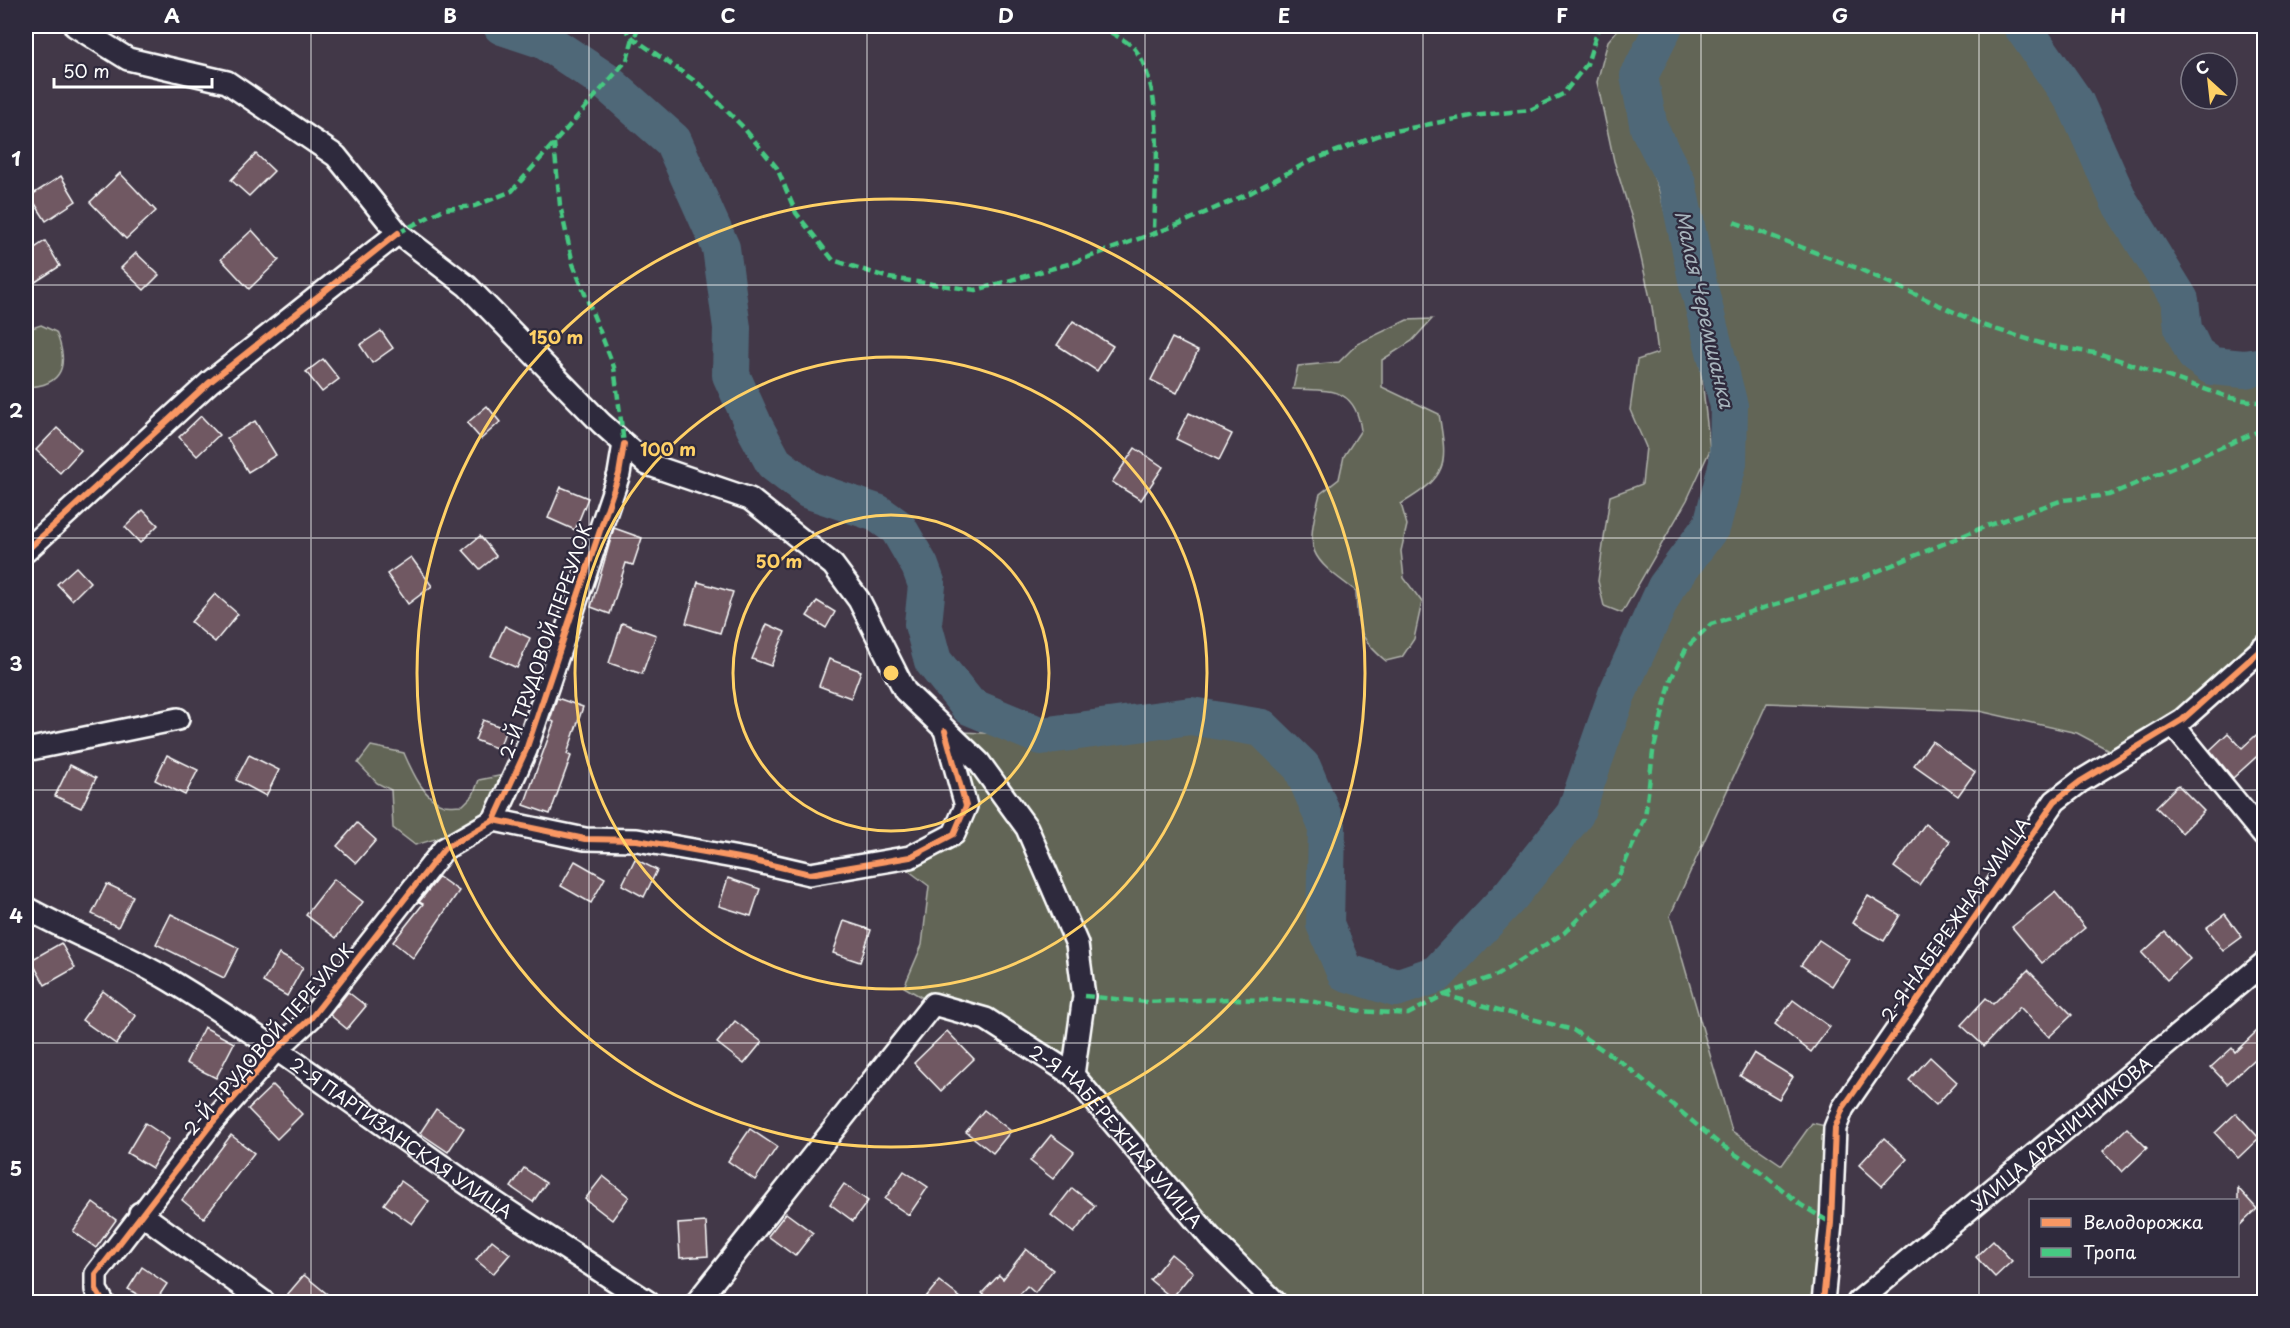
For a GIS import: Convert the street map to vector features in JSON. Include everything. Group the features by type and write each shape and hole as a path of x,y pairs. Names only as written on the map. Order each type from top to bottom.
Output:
{"street":[{"path":"75,26 128,60 227,82 336,156 398,233 467,286 624,444 647,464 750,499 833,565 859,600 904,691 979,762 1027,828 1077,944 1084,996 1073,1075"},
{"path":"26,551 210,382 398,233"},
{"name":"2-Й ТРУДОВОЙ ПЕРЕУЛОК","path":"103,1302 96,1290 96,1274 140,1213 212,1123 276,1050 311,1018 444,849 494,820 526,750 618,474 624,444"},
{"name":"2-Я НАБЕРЕЖНАЯ УЛИЦА","path":"1823,1302 1831,1223 1835,1128 1843,1108 2055,801 2081,781 2174,726 2265,647"},
{"path":"26,750 178,719"},
{"path":"2174,726 2265,836"},
{"path":"494,820 585,839 637,840 810,874 910,857 954,834 966,806 945,731"},
{"name":"2-Я ПАРТИЗАНСКАЯ УЛИЦА","path":"26,908 58,926 110,948 171,981 276,1050 478,1191 648,1302"},
{"name":"УЛИЦА ДРАНИЧНИКОВА","path":"1858,1302 2265,963"},
{"name":"2-Я НАБЕРЕЖНАЯ УЛИЦА","path":"697,1302 933,1004 986,1019 1073,1075 1210,1237 1275,1302"},
{"path":"140,1213 264,1302"}],"green space":[{"path":"1621,26 1648,26 1625,81 1637,136 1659,190 1682,275 1700,362 1710,450 1687,500 1622,613 1604,606 1598,581 1610,496 1642,484 1646,447 1630,410 1637,360 1658,353 1652,307 1633,222 1614,161 1597,82 1608,41"},
{"path":"1664,26 2022,26 2075,102 2119,201 2180,300 2183,329 2195,354 2212,366 2244,369 2264,366 2264,647 2122,757 2077,733 1979,711 1767,703 1670,916 1732,1131 1782,1165 1812,1123 1835,1128 1823,1302 1275,1302 1073,1075 904,987 922,945 929,886 905,868 966,806 945,731 1041,736 1191,716 1262,728 1302,767 1327,826 1324,870 1332,942 1345,972 1396,988 1437,974 1511,895 1575,814 1617,694 1666,587 1712,525 1728,463 1729,406 1698,284 1677,183 1649,128 1639,76"},
{"path":"1432,319 1412,341 1382,360 1382,387 1439,414 1443,446 1441,468 1436,477 1401,504 1407,525 1401,551 1404,578 1422,602 1414,639 1402,657 1386,661 1369,645 1361,631 1357,614 1356,591 1320,560 1314,551 1312,541 1320,494 1339,479 1344,456 1361,430 1358,416 1347,398 1339,394 1329,391 1293,389 1298,366 1339,362 1357,344 1407,320"},
{"path":"41,325 56,332 62,363 56,378 39,386 26,387 26,330"},
{"path":"371,746 404,753 424,791 444,805 463,805 473,795 479,780 504,775 499,791 483,815 459,830 415,845 393,828 391,790 377,783 358,763"}],"building":[{"path":"256,154 274,171 249,196 231,180"},
{"path":"120,173 156,211 126,239 90,202"},
{"path":"61,176 76,201 46,221 30,196"},
{"path":"252,230 279,260 249,289 221,259"},
{"path":"45,241 60,266 26,288 26,254"},
{"path":"136,253 159,275 144,290 121,268"},
{"path":"1073,321 1113,346 1097,371 1057,345"},
{"path":"381,331 393,348 372,363 360,345"},
{"path":"1172,338 1198,351 1177,393 1151,380"},
{"path":"323,359 339,379 322,392 306,372"},
{"path":"487,406 500,422 481,439 467,423"},
{"path":"1189,413 1232,434 1219,460 1176,439"},
{"path":"201,416 219,435 197,456 179,437"},
{"path":"255,421 276,455 248,472 227,438"},
{"path":"57,428 81,450 60,473 36,450"},
{"path":"1135,448 1163,467 1141,500 1112,482"},
{"path":"561,487 588,498 575,530 548,518"},
{"path":"143,510 158,525 140,543 125,527"},
{"path":"614,528 642,538 633,565 626,563 610,614 591,607"},
{"path":"480,536 496,556 480,569 463,550"},
{"path":"411,557 432,586 408,604 387,574"},
{"path":"76,567 90,582 72,600 57,584"},
{"path":"698,582 733,592 720,633 686,623"},
{"path":"215,594 238,614 215,642 191,622"},
{"path":"817,601 835,612 826,628 807,616"},
{"path":"622,623 656,635 642,674 609,663"},
{"path":"767,624 785,632 771,666 752,659"},
{"path":"505,626 530,638 517,668 491,656"},
{"path":"829,659 861,671 851,698 819,686"},
{"path":"557,698 583,707 567,754 571,756 550,814 524,805 554,722 550,720"},
{"path":"483,720 506,729 499,749 475,740"},
{"path":"2265,727 2265,749 2233,778 2210,750 2228,733 2242,748"},
{"path":"1932,741 1975,772 1958,796 1914,765"},
{"path":"167,755 198,770 185,795 155,780"},
{"path":"249,755 279,770 266,796 236,780"},
{"path":"70,765 96,778 81,808 55,796"},
{"path":"2178,785 2204,811 2182,833 2156,807"},
{"path":"357,823 376,840 356,863 337,846"},
{"path":"1925,824 1950,841 1919,885 1894,867"},
{"path":"635,859 657,870 644,897 622,885"},
{"path":"575,861 605,878 591,903 561,886"},
{"path":"439,877 459,891 413,958 393,942 423,904 419,902"},
{"path":"728,878 760,889 751,916 719,906"},
{"path":"334,879 363,902 336,938 306,915"},
{"path":"107,884 133,896 118,927 92,914"},
{"path":"2055,892 2085,928 2042,963 2012,927"},
{"path":"1868,896 1900,915 1884,941 1852,923"},
{"path":"171,914 239,948 224,978 156,944"},
{"path":"2225,914 2242,937 2223,951 2206,928"},
{"path":"844,921 871,930 860,962 833,953"},
{"path":"2165,932 2190,959 2167,980 2142,953"},
{"path":"1819,940 1849,960 1832,986 1801,965"},
{"path":"61,943 75,968 45,985 31,960"},
{"path":"279,954 303,967 287,996 263,982"},
{"path":"2028,970 2072,1015 2049,1037 2020,1007 1984,1046 1961,1025 1986,998 1993,1004"},
{"path":"103,991 136,1016 116,1044 82,1020"},
{"path":"348,992 366,1006 347,1029 330,1015"},
{"path":"1793,1000 1830,1027 1811,1052 1775,1024"},
{"path":"735,1021 762,1042 744,1064 717,1043"},
{"path":"204,1027 234,1043 216,1078 186,1063"},
{"path":"947,1031 974,1059 941,1091 914,1063"},
{"path":"2257,1031 2265,1040 2265,1049 2227,1084 2211,1067 2232,1048 2235,1052"},
{"path":"1754,1053 1793,1077 1779,1099 1740,1076"},
{"path":"1930,1057 1957,1082 1936,1105 1909,1080"},
{"path":"273,1085 302,1114 277,1139 248,1109"},
{"path":"436,1109 464,1128 448,1152 420,1133"},
{"path":"984,1110 1011,1131 993,1153 966,1132"},
{"path":"2236,1113 2259,1138 2238,1158 2215,1133"},
{"path":"145,1123 169,1139 152,1168 127,1153"},
{"path":"2127,1128 2147,1148 2122,1172 2103,1151"},
{"path":"750,1129 777,1147 755,1180 728,1161"},
{"path":"231,1135 254,1153 204,1218 182,1200"},
{"path":"1051,1135 1074,1152 1053,1179 1030,1161"},
{"path":"1884,1138 1907,1159 1882,1186 1859,1165"},
{"path":"524,1168 546,1183 533,1202 511,1187"},
{"path":"904,1171 928,1187 909,1215 885,1199"},
{"path":"603,1176 629,1197 612,1220 585,1199"},
{"path":"401,1181 429,1201 412,1224 384,1204"},
{"path":"844,1184 868,1201 853,1221 830,1204"},
{"path":"1072,1188 1095,1206 1074,1233 1051,1215"},
{"path":"2238,1188 2257,1209 2239,1226 2239,1199"},
{"path":"93,1203 116,1220 96,1248 73,1231"},
{"path":"786,1213 813,1233 795,1256 768,1236"},
{"path":"706,1222 708,1256 680,1258 678,1224"},
{"path":"492,1240 510,1254 493,1274 476,1260"},
{"path":"1993,1241 2012,1261 1995,1277 1976,1257"},
{"path":"1026,1249 1053,1270 1035,1293 1027,1286 1013,1302 992,1302 982,1293 999,1275 1003,1279"},
{"path":"1171,1254 1193,1272 1172,1298 1150,1280"},
{"path":"142,1267 167,1284 155,1302 150,1302 128,1289"},
{"path":"304,1275 337,1302 281,1302"},
{"path":"939,1281 966,1302 922,1302"}],"waterway":[{"name":"Малая Черемшанка","path":"502,26 544,40 604,80 673,141 721,248 732,328 731,375 755,428 774,463 809,490 877,513 898,528 920,566 927,585 923,624 933,661 969,706 1041,736 1191,716 1262,728 1302,767 1327,826 1325,924 1345,972 1396,988 1437,974 1511,895 1575,814 1617,694 1666,587 1712,525 1728,463 1729,406 1698,284 1677,183 1649,128 1639,76 1664,26"},
{"name":"Малая Черемшанка","path":"2022,26 2075,102 2119,201 2180,300 2183,329 2195,354 2212,366 2244,369 2264,366"}],"marked path":[{"path":"623,26 633,38 702,86 743,127 777,168 796,213 833,260 889,278 976,290 1075,262 1177,225 1250,193 1310,161 1385,133 1471,116 1530,110 1563,94 1587,64 1599,26"},
{"path":"398,233 444,209 475,206 512,191 627,60 633,38 641,26"},
{"path":"1099,26 1134,48 1146,70 1152,92 1157,139 1154,232"},
{"path":"554,143 560,205 573,264 614,367 624,444"},
{"path":"1734,222 1857,268 1985,326 2050,346 2101,354 2231,398 2264,403"},
{"path":"1444,995 1497,975 1564,933 1617,880 1645,818 1653,752 1671,679 1687,647 1711,624 1861,578 1984,527 2063,500 2109,495 2264,429"},
{"path":"1084,996 1147,1002 1229,999 1310,1001 1360,1011 1408,1014 1444,995 1573,1030 1624,1064 1717,1142 1757,1169 1801,1205 1831,1223"}],"cycle path":[{"path":"26,551 210,382 398,233"},
{"path":"103,1302 96,1290 96,1274 212,1123 276,1050 311,1018 444,849 494,820 526,750 619,474 624,444"},
{"path":"1823,1302 1831,1223 1835,1128 1843,1108 2055,801 2081,781 2182,720 2264,647"},
{"path":"494,820 585,839 637,840 750,860 810,874 910,857 954,834 966,806 945,731"}]}
